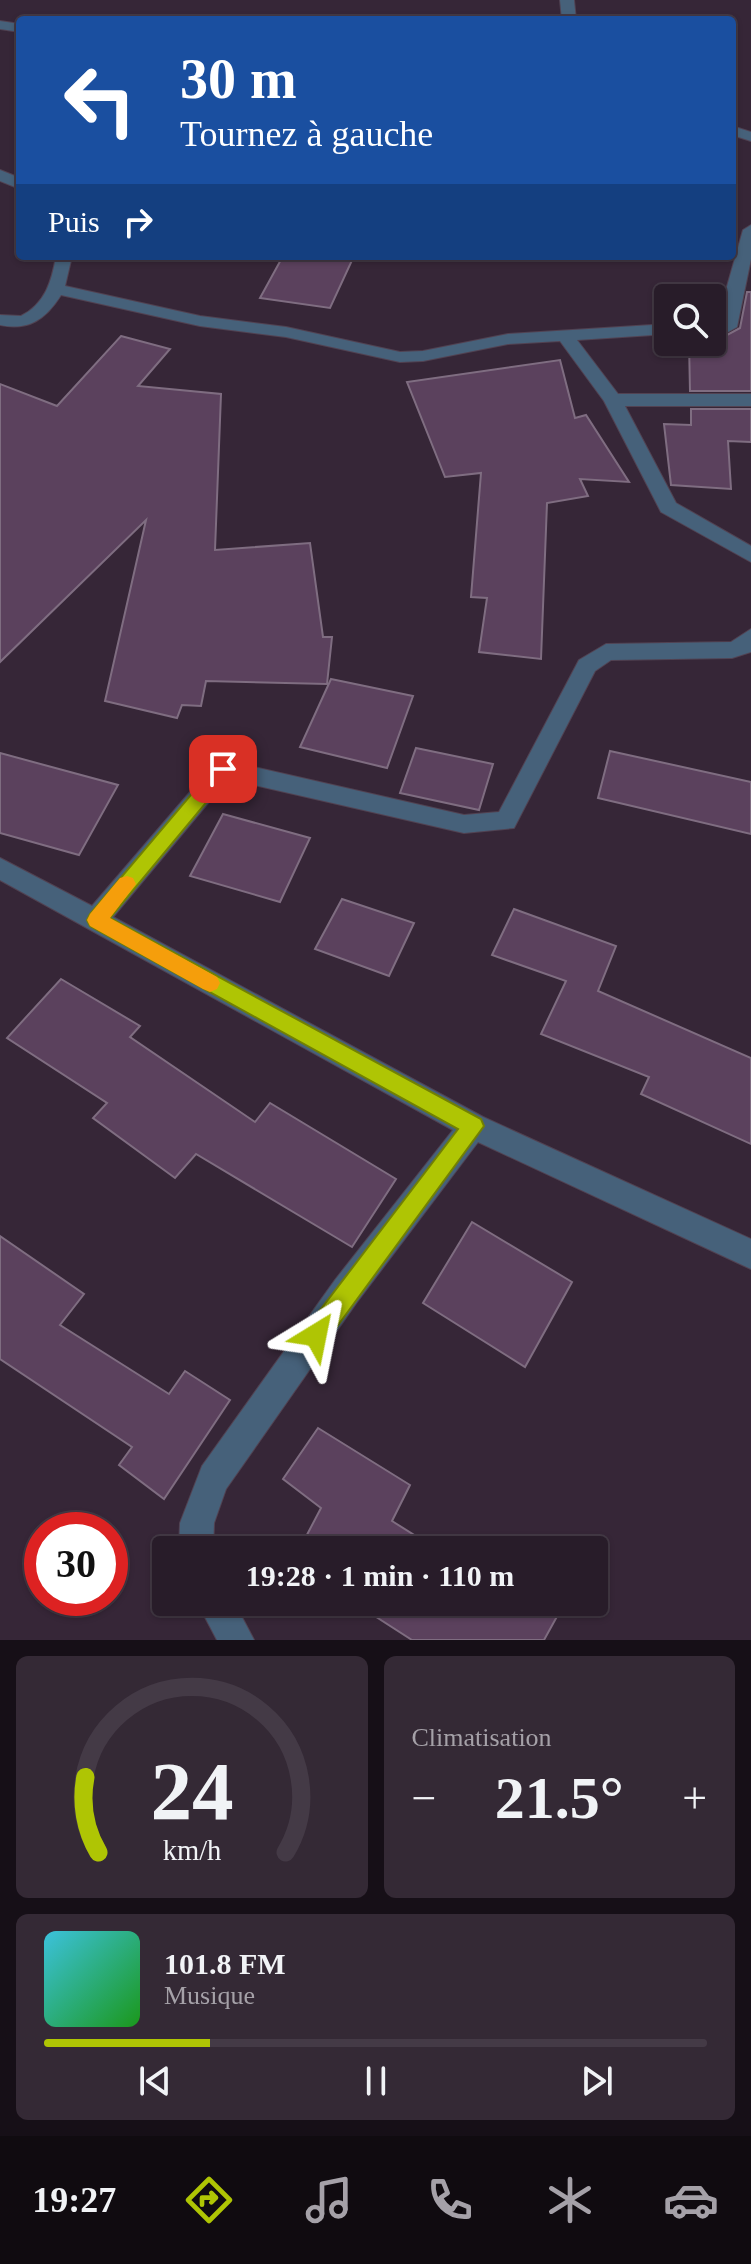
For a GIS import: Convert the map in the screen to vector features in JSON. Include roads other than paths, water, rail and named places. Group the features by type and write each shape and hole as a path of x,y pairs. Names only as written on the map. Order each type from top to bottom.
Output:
{"street":[{"path":"726,312 751,230"},
{"path":"0,320 17,325 27,323 57,289 63,260"},
{"path":"57,289 200,321 286,332 400,357 423,356 508,339 654,330"},
{"path":"726,328 751,328"},
{"path":"564,334 613,400 668,507 751,555"},
{"path":"613,400 751,400"},
{"path":"96,920 223,769 464,824 506,821 587,666 595,658 606,652 732,650 744,646 751,637"},
{"path":"0,868 473,1126 751,1254"},
{"path":"195,1536 200,1512 214,1478 346,1291 473,1126"},
{"path":"222,1616 237,1640"}]}
